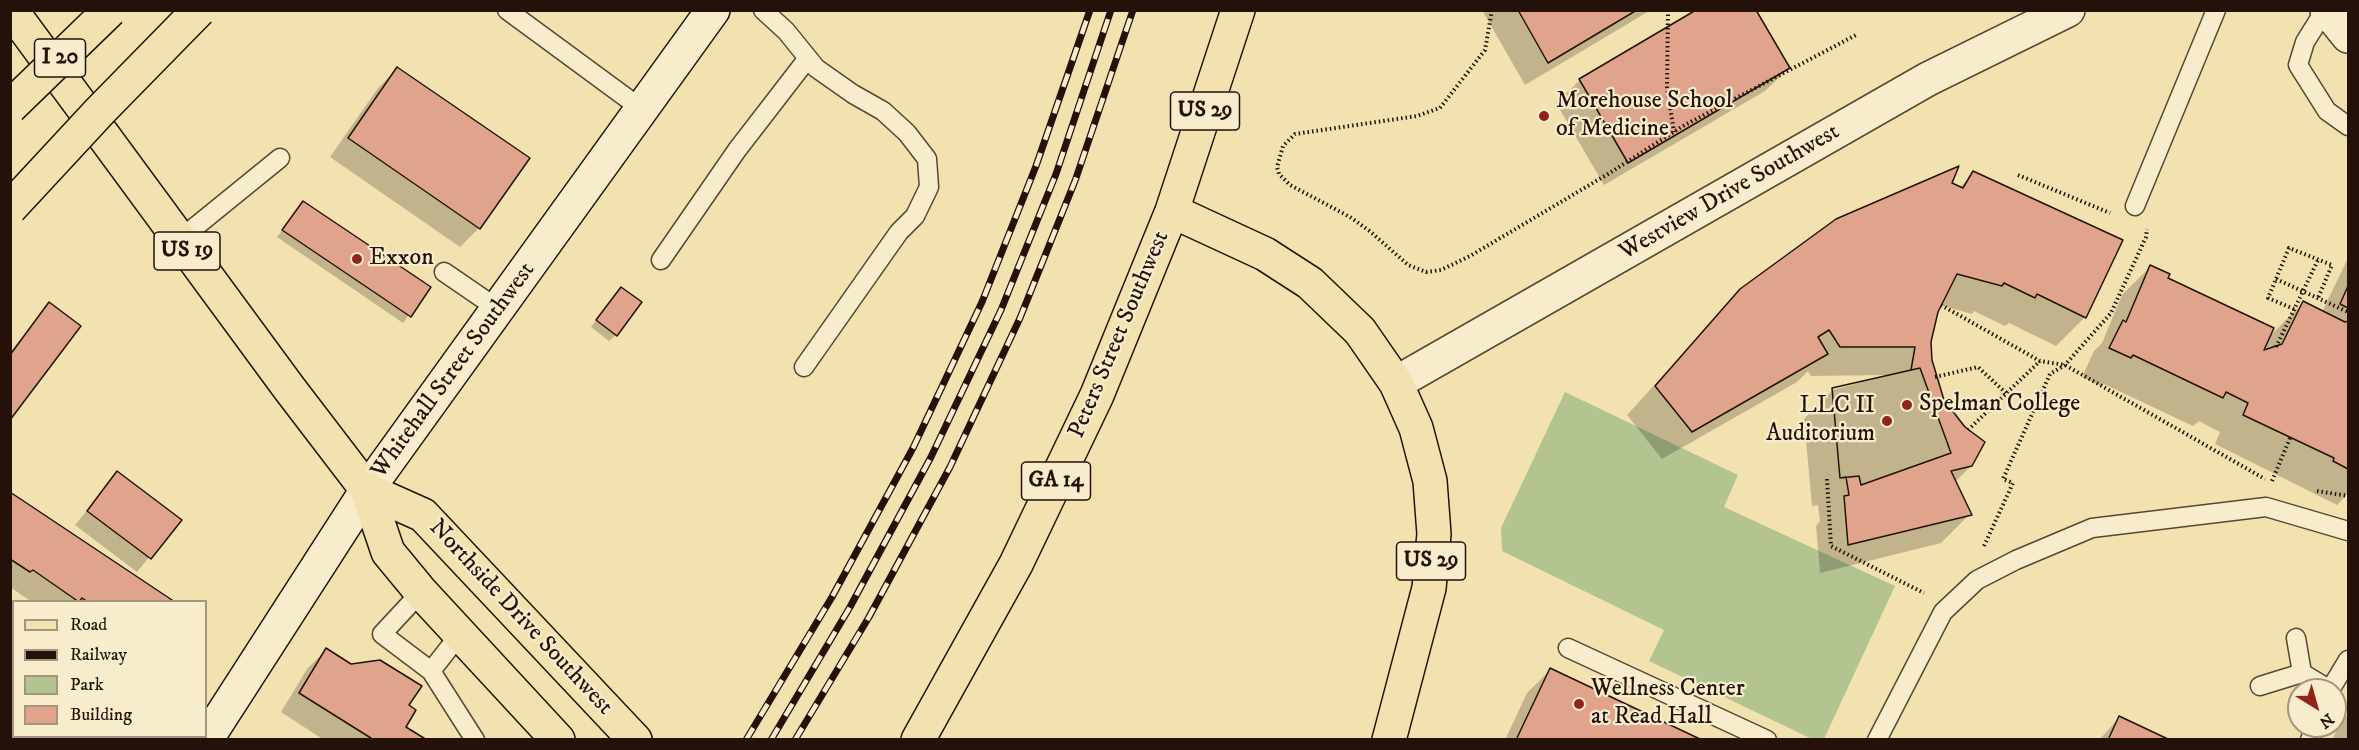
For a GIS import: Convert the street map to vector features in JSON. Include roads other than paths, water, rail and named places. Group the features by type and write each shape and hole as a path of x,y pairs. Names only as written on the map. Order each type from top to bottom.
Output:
{"main road":[{"name":"Northside Drive Southwest","path":"11,10 179,240 367,490 388,552 421,592 558,740"},
{"name":"I 20","path":"10,107 110,10"},
{"path":"10,208 100,111 200,10"},
{"name":"Whitehall Street Southwest","path":"206,740 367,490 713,10"},
{"name":"Peters Street Southwest","path":"918,740 1016,564 1097,395 1172,212 1238,10"},
{"name":"Westview Drive Southwest","path":"1396,383 1928,79 2068,10"},
{"path":"2326,10 2349,36"},
{"name":"US 29","path":"1172,212 1265,254 1310,283 1360,331 1396,383 1416,428 1430,481 1434,534 1429,588 1389,740"},
{"name":"Northside Drive Southwest","path":"367,490 423,515 635,740"}],"lane":[{"path":"507,10 643,110"},
{"path":"763,10 786,31 816,68 853,94 883,111 907,133 927,159 929,187 915,216 899,232 804,367"},
{"path":"2135,206 2216,10"},
{"path":"2326,10 2305,42 2298,65 2327,111 2349,126"},
{"path":"661,260 737,150 808,58"},
{"path":"179,240 280,158"},
{"path":"444,272 498,309"},
{"path":"1877,740 1942,612 1977,580 2016,560 2092,528 2266,507 2349,531"},
{"path":"421,592 382,634 431,671 475,740"},
{"path":"431,671 460,634"},
{"path":"2296,638 2302,673"},
{"path":"1568,648 1767,740"},
{"path":"2338,678 2349,660"},
{"path":"2260,686 2302,673 2310,678"}],"railway":[{"path":"746,740 832,597 913,448 982,302 1036,166 1090,10"},
{"path":"771,740 850,607 931,457 1001,310 1056,174 1111,10"},
{"path":"795,740 869,617 950,467 1020,318 1075,181 1133,10"}],"place":[{"name":"Morehouse School of Medicine","path":"1544,116"},
{"name":"Exxon","path":"357,259"},
{"name":"Spelman College","path":"1907,405"},
{"name":"LLC II Auditorium","path":"1887,421"},
{"name":"Wellness Center at Read Hall","path":"1579,704"}]}
